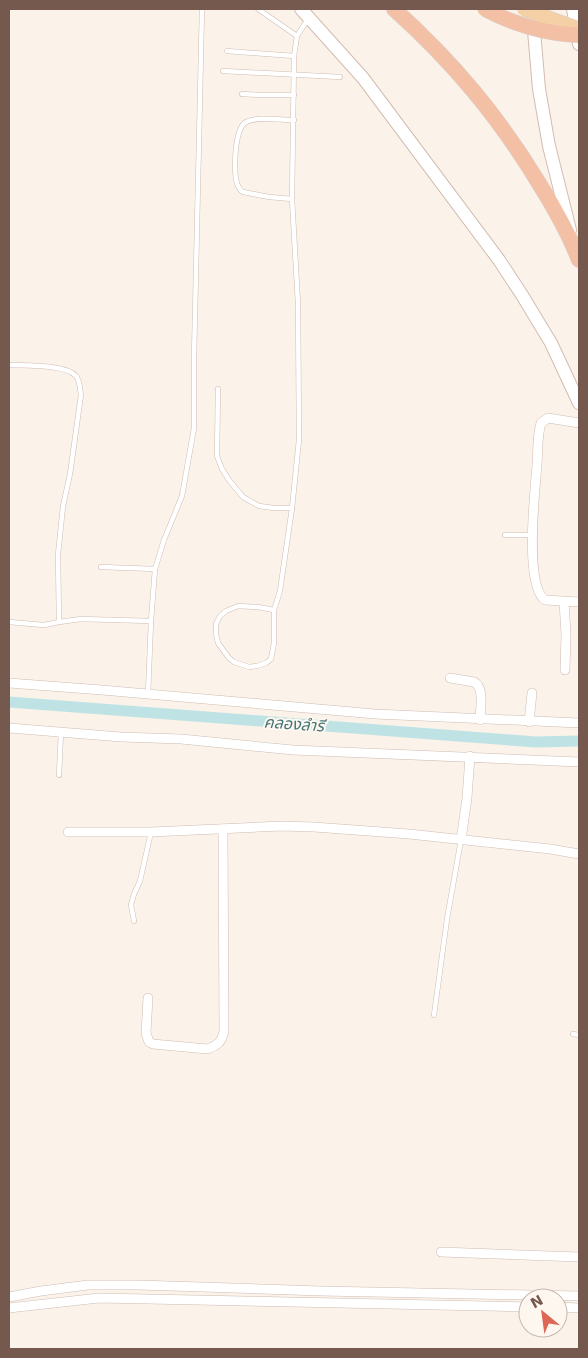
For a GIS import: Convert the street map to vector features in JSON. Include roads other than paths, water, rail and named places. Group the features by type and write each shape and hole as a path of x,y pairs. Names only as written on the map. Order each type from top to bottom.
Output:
{"highway":[{"path":"394,9 438,50 501,124 539,182 573,243 579,260"},
{"path":"485,9 511,21 529,26 552,32 579,35"}],"main road":[{"path":"524,9 579,29"},
{"path":"532,9 539,89 549,146 573,243"},
{"path":"574,9 579,44"},
{"path":"305,13 374,92 498,260 551,343 579,403"}],"street":[{"path":"579,423 548,418 541,423 532,535 534,570 539,595 545,600 579,602"},
{"path":"564,602 566,634 565,670"},
{"path":"450,678 478,684 480,689 480,720"},
{"path":"9,683 375,714 579,723"},
{"path":"529,722 532,693"},
{"path":"9,728 121,737 181,739 292,750 579,762"},
{"path":"461,840 470,756"},
{"path":"68,832 151,832 282,826 314,827 550,849 579,854"},
{"path":"148,998 146,1033 149,1042 153,1044 207,1049 214,1047 223,1038 223,828"},
{"path":"441,1252 579,1257"},
{"path":"9,1297 41,1291 96,1285 579,1296"},
{"path":"9,1308 99,1298 518,1306"}],"lane":[{"path":"148,695 151,621 156,569 164,540 182,496 194,428 194,348 202,9"},
{"path":"258,9 297,36"},
{"path":"274,610 238,606 220,616 216,624 216,634 218,643 229,658 234,662 249,667 266,664 271,659 274,644 274,610 280,591 292,508 299,440 298,303 292,199 294,56 297,36 305,13"},
{"path":"227,50 294,56"},
{"path":"223,71 340,77"},
{"path":"242,94 260,96 294,95"},
{"path":"292,199 243,192 237,184 235,163 236,142 244,123 255,119 294,120"},
{"path":"9,365 63,369 72,373 77,378 80,386 81,396 70,474 63,506 58,555 59,622"},
{"path":"218,389 217,456 222,469 243,497 259,506 292,508"},
{"path":"505,535 532,535"},
{"path":"101,567 156,569"},
{"path":"9,622 44,625 81,619 151,621"},
{"path":"59,775 61,732"},
{"path":"134,921 131,906 140,881 151,832"},
{"path":"434,1015 447,918 461,840"},
{"path":"573,1034 579,1035"}],"waterway":[{"name":"คลองลำรี","path":"9,702 536,742 579,741"}]}
